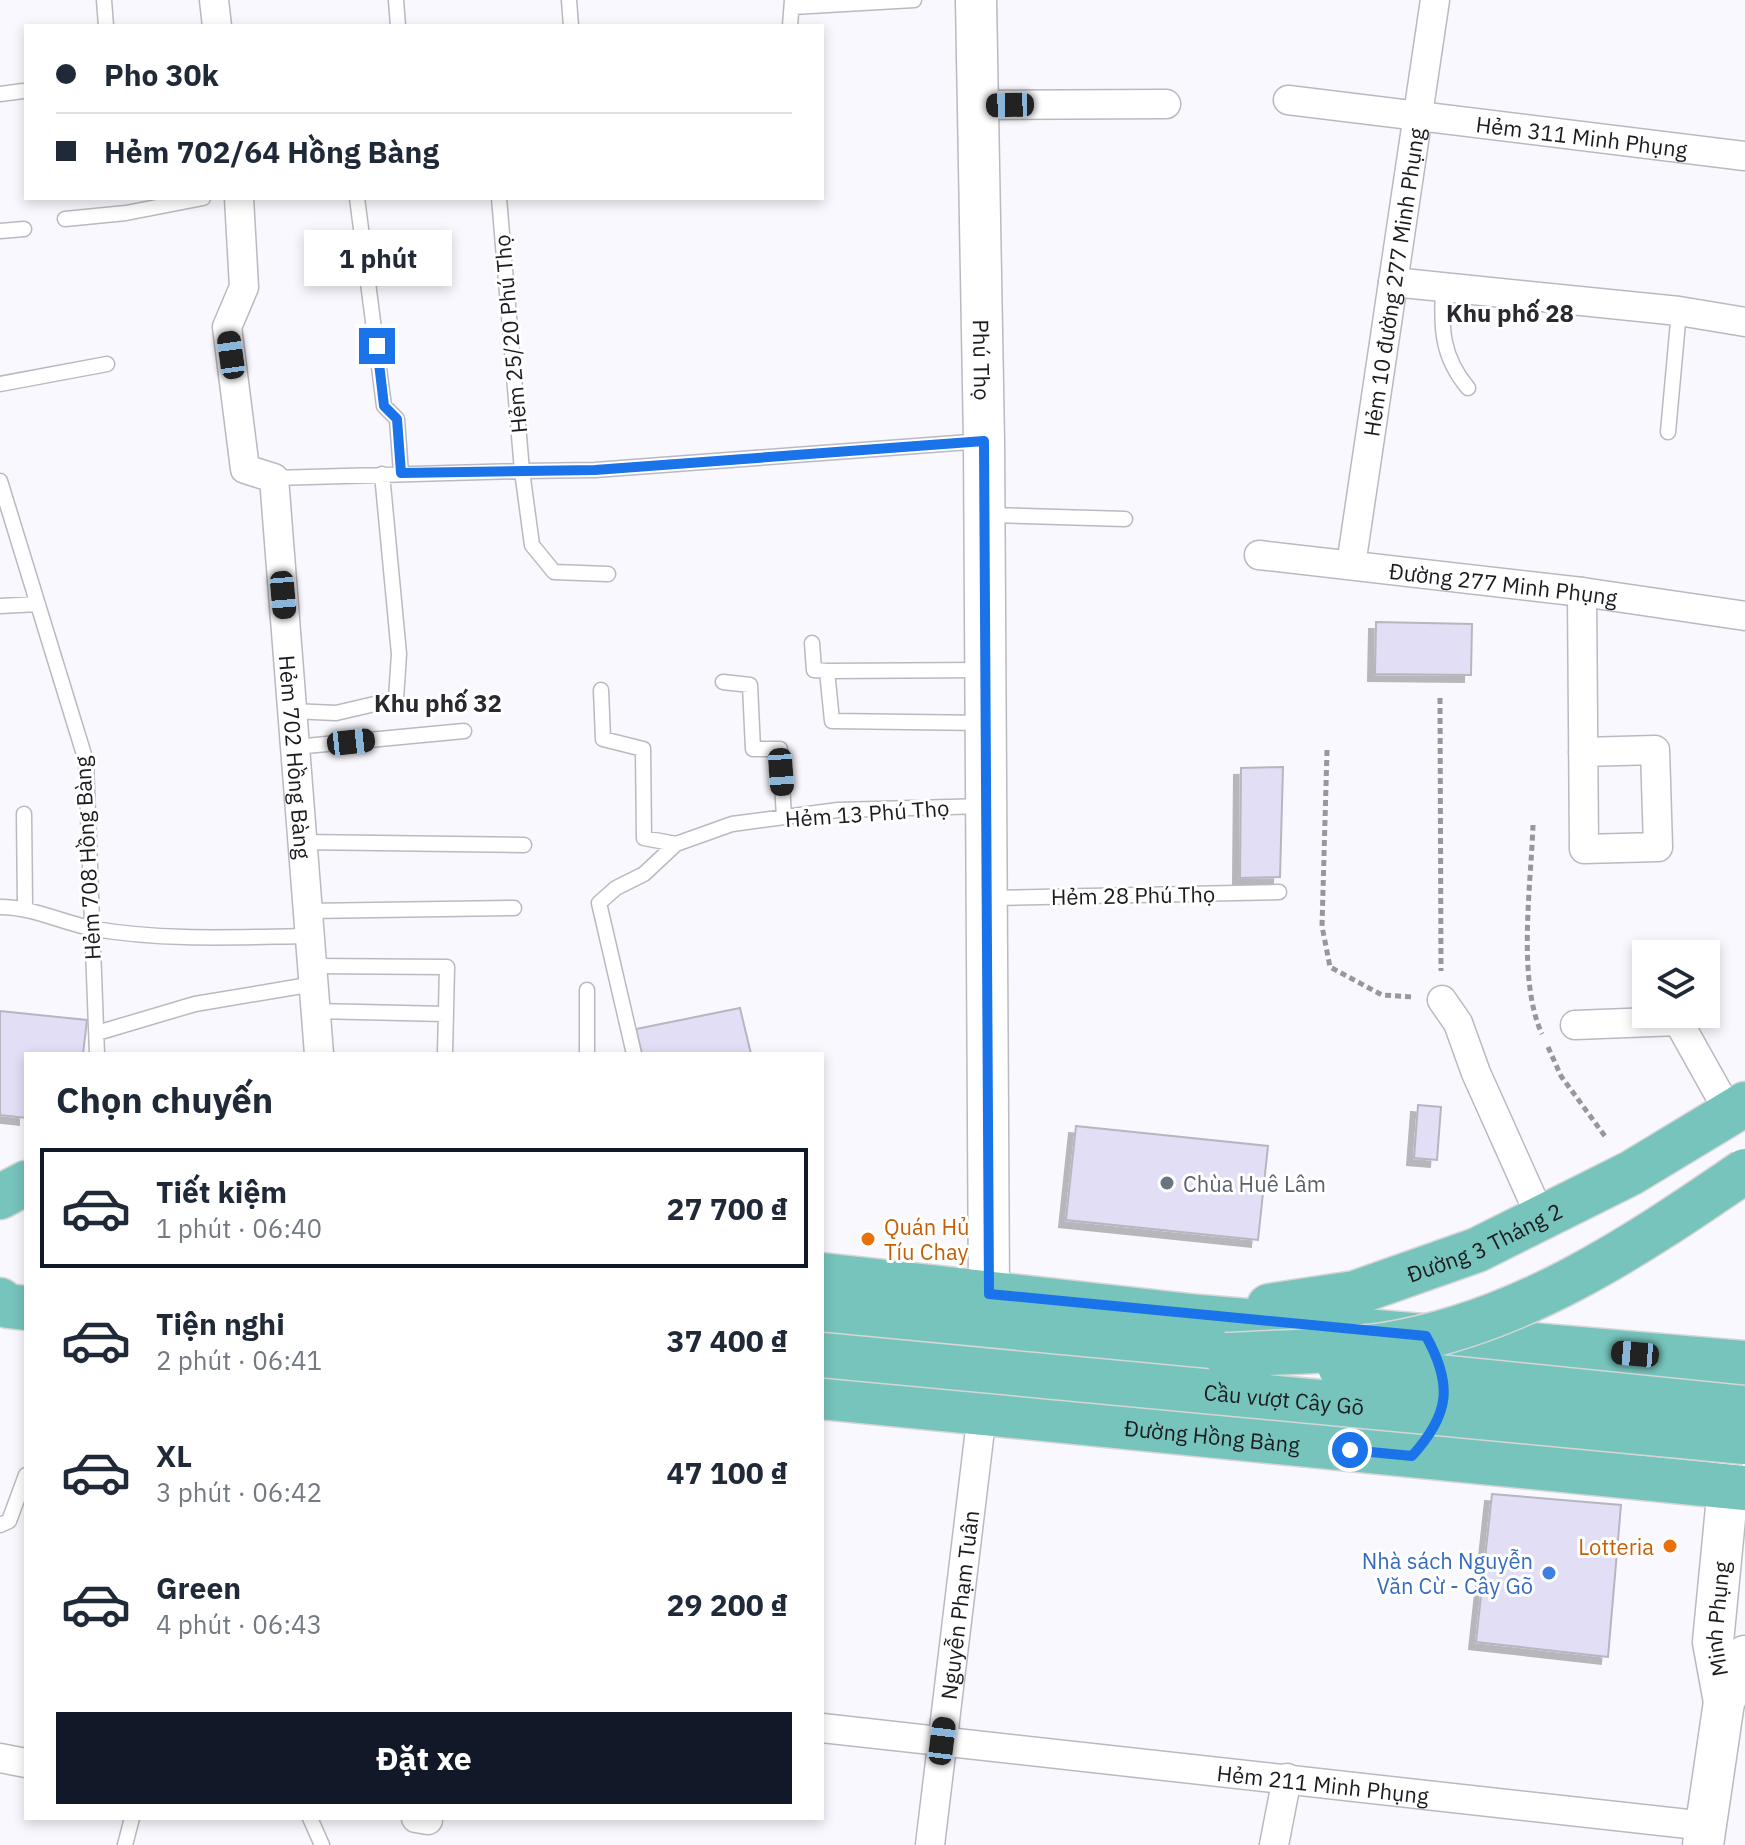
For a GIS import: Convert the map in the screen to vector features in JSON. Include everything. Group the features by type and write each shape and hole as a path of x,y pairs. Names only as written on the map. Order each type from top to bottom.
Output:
{"main road":[{"name":"Phú Thọ","path":"976,0 984,441 989,1294"},
{"name":"Đường 3 Tháng 2","path":"1199,1317 1355,1293 1477,1250 1631,1173 1738,1109"},
{"name":"Cầu vượt Cây Gõ","path":"1226,1355 1384,1345 1477,1321 1585,1274 1652,1235 1745,1171"},
{"path":"0,1197 24,1184"},
{"path":"0,1216 24,1220"},
{"path":"0,1275 24,1278"},
{"path":"824,1275 1199,1317 1745,1363"},
{"path":"0,1300 8,1306 24,1308"},
{"name":"Cầu vượt Cây Gõ","path":"824,1310 1745,1408"},
{"path":"1412,1456 1428,1439 1443,1408 1446,1387 1439,1360 1426,1336"},
{"name":"Cầu vượt Cây Gõ","path":"824,1355 1745,1442"},
{"name":"Minh Phụng","path":"1724,1702 1713,1642 1736,1488 1745,1394"},
{"name":"Đường Hồng Bàng","path":"824,1397 1736,1488"},
{"name":"Minh Phụng","path":"1704,1835 1724,1702 1745,1656"}],"street":[{"path":"214,0 217,24"},
{"name":"Hẻm 10 đường 277 Minh Phụng","path":"1351,565 1435,0"},
{"name":"Hẻm 311 Minh Phụng","path":"1288,100 1745,156"},
{"path":"979,105 1166,104"},
{"path":"239,200 244,287 227,327 245,469 274,478"},
{"path":"1393,282 1679,311 1745,322"},
{"name":"Hẻm 702 Hồng Bàng","path":"274,478 319,1052"},
{"name":"Đường 277 Minh Phụng","path":"1259,555 1582,592 1745,616"},
{"path":"1582,592 1583,752"},
{"path":"1442,1000 1458,1023 1476,1073 1541,1218"},
{"path":"1575,1025 1678,1021 1738,1109"},
{"name":"Nguyễn Phạm Tuân","path":"930,1845 982,1413"},
{"name":"Hẻm 211 Minh Phụng","path":"824,1728 1287,1778 1704,1835"},
{"path":"0,1758 24,1763"},
{"path":"1274,1845 1287,1778"}],"lane":[{"path":"104,0 106,24"},
{"path":"396,0 398,24"},
{"path":"569,0 571,24"},
{"path":"790,24 792,4 914,0"},
{"path":"0,94 23,91"},
{"path":"65,219 125,205 181,200"},
{"path":"357,200 384,406 397,419 401,473"},
{"name":"Hẻm 25/20 Phú Thọ","path":"499,200 522,471 532,545 554,572 608,574"},
{"path":"0,231 24,229"},
{"path":"1443,287 1441,334 1458,376 1468,388"},
{"path":"1668,432 1679,311"},
{"path":"0,384 107,364"},
{"path":"274,478 595,470 984,441"},
{"path":"292,711 336,713 396,699 399,654 382,474"},
{"name":"Hẻm 708 Hồng Bàng","path":"0,481 86,761 97,1052"},
{"path":"984,515 1125,519"},
{"path":"0,606 38,604"},
{"path":"812,643 814,670 985,670"},
{"path":"827,671 832,721 985,723"},
{"path":"723,682 750,685 753,749 780,749 784,817"},
{"path":"601,690 603,739 643,749 644,838 676,844"},
{"path":"295,747 464,731"},
{"name":"Hẻm 13 Phú Thọ","path":"676,844 732,824 838,810 986,806"},
{"path":"24,814 25,907"},
{"path":"302,842 524,845"},
{"path":"634,1052 599,903 616,888 644,874 676,844"},
{"name":"Hẻm 28 Phú Thọ","path":"987,898 1279,892"},
{"path":"0,907 25,907 92,928 175,938 514,908"},
{"path":"97,1033 195,1004 447,967 445,1052"},
{"path":"314,987 446,1014"},
{"path":"587,990 587,1052"},
{"path":"0,1525 9,1521 24,1480"},
{"path":"125,1845 131,1820"},
{"path":"311,1820 322,1845"}],"path":[{"path":"1327,750 1322,926 1330,967 1382,995 1442,1000 1440,698"}],"building":[{"path":"1376,622 1472,624 1471,675 1375,674"},
{"path":"1283,767 1280,877 1240,878 1241,768"},
{"path":"740,1008 751,1052 642,1052 636,1029"},
{"path":"0,1011 87,1020 83,1052 24,1052 24,1118 0,1115"},
{"path":"1418,1105 1441,1107 1437,1160 1414,1158"},
{"name":"Chùa Huê Lâm","path":"1076,1126 1268,1146 1258,1240 1066,1220"},
{"name":"Nhà sách Nguyễn Văn Cừ - Cây Gõ","path":"1492,1494 1621,1505 1608,1657 1476,1642"}],"place":[{"name":"Chùa Huê Lâm","path":"1167,1183"},
{"name":"Quán Hủ Tíu Chay","path":"868,1239"},
{"name":"Lotteria","path":"1670,1546"},
{"name":"Nhà sách Nguyễn Văn Cừ - Cây Gõ","path":"1549,1573"}],"district":[{"name":"Khu phố 28","path":"1510,313"},
{"name":"Khu phố 32","path":"438,703"}],"route":[{"path":"377,346 384,406 397,419 401,473 595,470 984,441 989,1294 1199,1317 1426,1336 1439,1360 1446,1387 1443,1408 1428,1439 1412,1456 1350,1450"}]}
